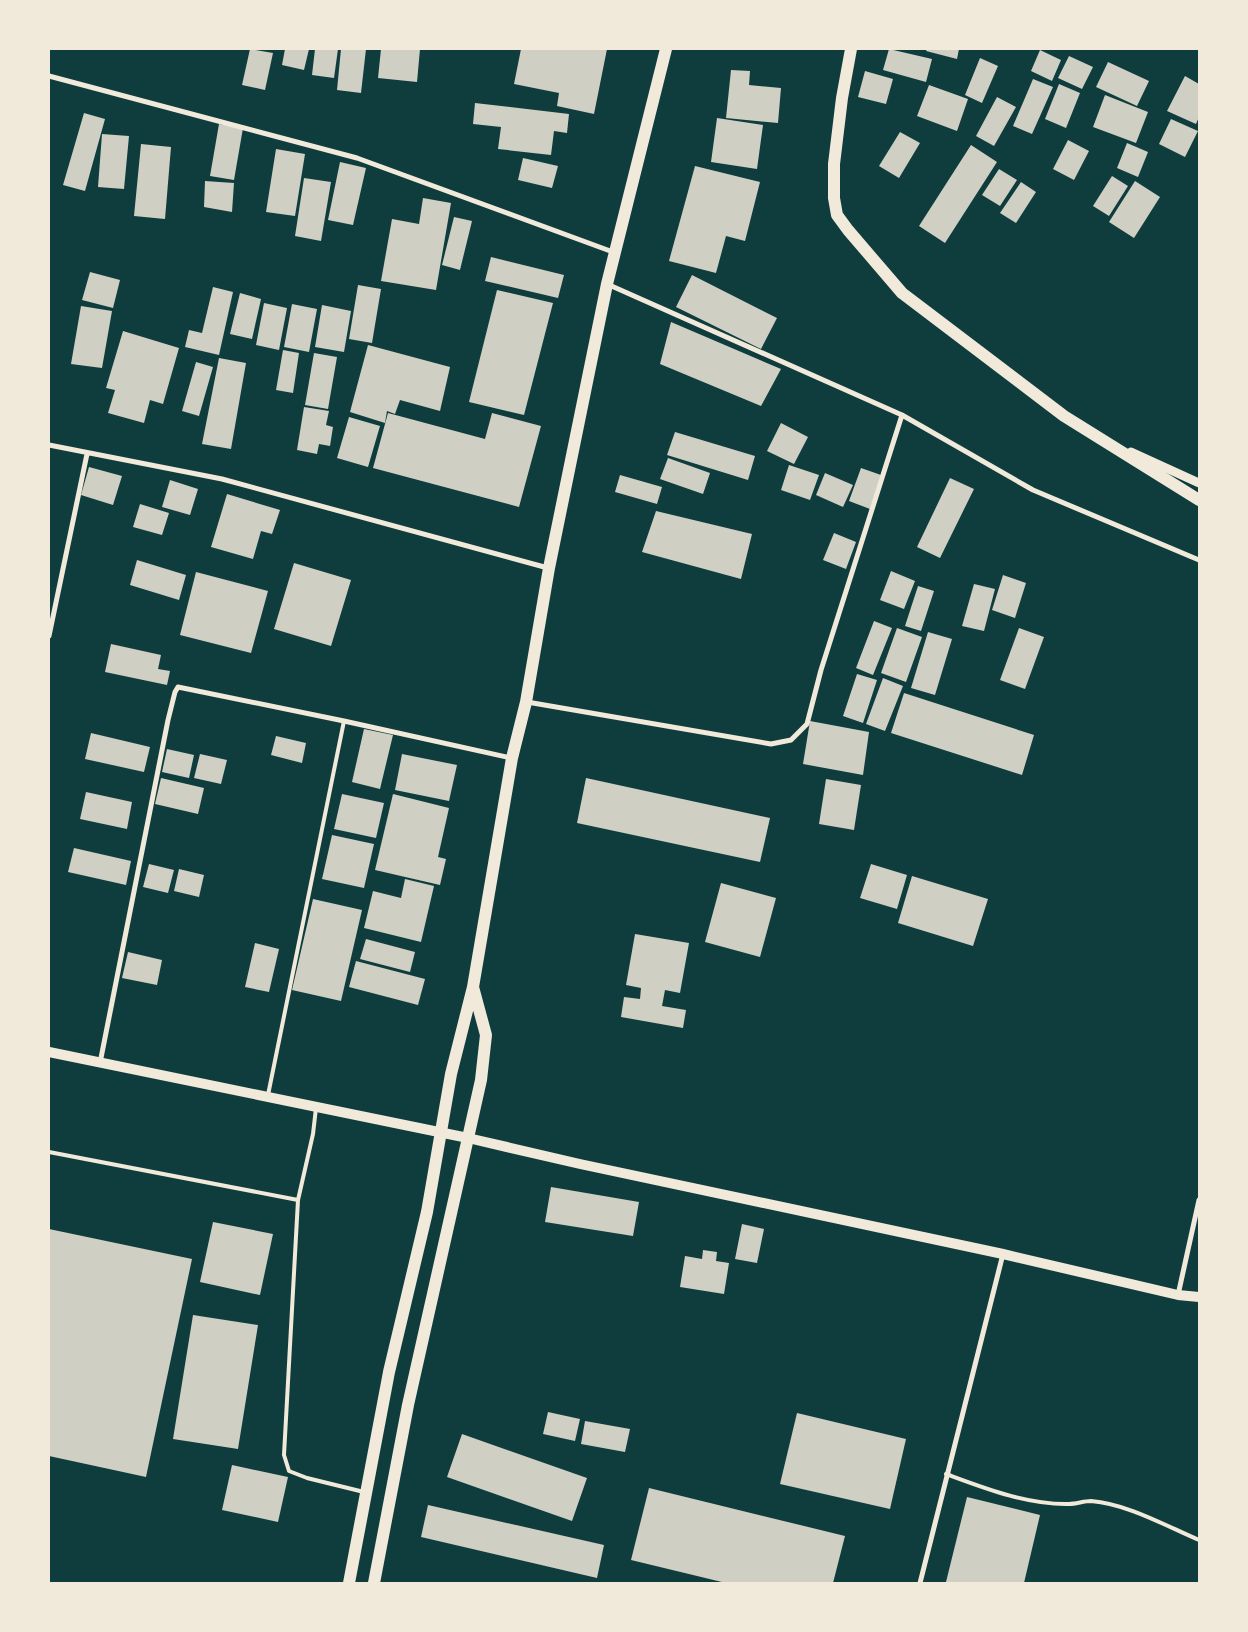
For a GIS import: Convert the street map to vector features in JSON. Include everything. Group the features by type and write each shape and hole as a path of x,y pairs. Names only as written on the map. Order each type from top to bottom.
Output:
{"main road":[{"path":"349,1583 389,1372 427,1212 440,1132 460,1034 473,987 512,758 526,702 548,568 607,284 666,49"},
{"path":"851,49 842,98 834,164 834,198 837,215 902,294 1064,416 1199,500"},
{"path":"374,1583 408,1405 481,1080 486,1035 473,987"},
{"path":"49,1052 316,1105 589,1166 1003,1254 1178,1295 1199,1297"}],"street":[{"path":"49,76 357,158 615,253"},
{"path":"607,284 902,414 1033,490 1199,560"},
{"path":"526,702 771,744 791,740 807,724 821,670 902,414"},
{"path":"1096,437 1199,482"},
{"path":"49,445 87,454 222,479 548,568"},
{"path":"49,636 87,454"},
{"path":"100,1063 176,688 179,687 344,721 512,758"},
{"path":"1178,1295 1199,1200"},
{"path":"920,1583 1003,1254"}],"lane":[{"path":"268,1095 344,721"},
{"path":"316,1105 313,1134 298,1200 284,1409 284,1455 289,1471 307,1478 365,1492"},
{"path":"49,1152 298,1200"},
{"path":"946,1474 989,1490 1038,1501 1068,1504 1091,1501 1125,1509 1199,1540"}],"building":[{"path":"250,49 273,53 265,90 242,85"},
{"path":"285,49 309,49 304,70 282,65"},
{"path":"315,49 338,49 334,78 312,75"},
{"path":"341,49 366,49 361,93 337,90"},
{"path":"381,49 420,49 417,82 378,78"},
{"path":"521,49 607,49 594,114 557,106 559,93 514,84"},
{"path":"889,49 932,59 926,82 883,70"},
{"path":"927,49 959,49 957,59 926,51"},
{"path":"1040,50 1061,60 1052,81 1031,71"},
{"path":"1069,56 1093,67 1082,89 1058,78"},
{"path":"980,58 998,66 982,103 965,95"},
{"path":"1108,62 1149,81 1137,106 1096,87"},
{"path":"731,70 750,71 749,85 781,88 778,123 726,118"},
{"path":"865,71 893,79 886,104 858,97"},
{"path":"1185,76 1199,84 1199,117 1196,124 1167,111"},
{"path":"1033,79 1053,87 1032,134 1013,126"},
{"path":"1059,84 1080,93 1066,128 1045,119"},
{"path":"929,85 968,99 957,131 917,116"},
{"path":"1105,95 1148,112 1136,143 1093,127"},
{"path":"997,97 1016,107 994,146 976,136"},
{"path":"475,103 569,114 567,133 554,131 551,155 498,149 501,127 473,124"},
{"path":"84,113 105,119 85,191 63,185"},
{"path":"717,118 763,125 757,169 711,162"},
{"path":"1171,119 1198,131 1185,157 1159,144"},
{"path":"219,124 243,128 234,180 210,176"},
{"path":"900,132 920,143 899,178 879,166"},
{"path":"102,134 129,136 124,189 98,187"},
{"path":"1068,140 1089,151 1074,180 1053,169"},
{"path":"1127,143 1148,152 1138,177 1117,168"},
{"path":"141,144 171,147 165,219 134,216"},
{"path":"971,145 997,162 945,243 919,226"},
{"path":"276,149 305,154 295,216 266,212"},
{"path":"523,158 558,166 552,188 518,180"},
{"path":"340,162 366,168 353,225 328,220"},
{"path":"695,166 760,182 745,241 726,236 716,273 669,261"},
{"path":"999,169 1017,180 1000,206 982,195"},
{"path":"1112,176 1128,186 1109,216 1093,206"},
{"path":"304,178 331,182 321,241 295,236"},
{"path":"205,181 234,183 232,212 204,207"},
{"path":"1135,181 1160,197 1134,238 1109,222"},
{"path":"1021,182 1036,192 1016,223 1000,213"},
{"path":"423,198 451,203 436,290 381,281 392,219 419,224"},
{"path":"454,217 472,221 460,270 442,265"},
{"path":"491,257 564,275 558,298 485,281"},
{"path":"90,272 120,280 113,308 82,300"},
{"path":"692,275 777,318 761,349 676,307"},
{"path":"358,285 381,289 372,343 349,339"},
{"path":"213,287 233,292 219,355 185,347 189,330 202,333"},
{"path":"497,290 553,303 524,415 469,402"},
{"path":"240,293 261,299 252,339 230,334"},
{"path":"264,303 287,308 279,350 256,345"},
{"path":"292,304 317,309 309,352 284,347"},
{"path":"322,305 351,311 344,352 315,347"},
{"path":"81,306 112,311 102,368 71,364"},
{"path":"671,322 781,369 761,406 660,364"},
{"path":"123,331 179,348 163,404 150,400 144,423 108,413 115,390 106,388"},
{"path":"368,345 450,367 440,411 400,400 395,414 387,411 385,423 350,412"},
{"path":"283,350 299,353 293,393 276,390"},
{"path":"314,353 337,357 328,409 305,405"},
{"path":"219,358 246,363 231,449 202,444"},
{"path":"196,362 213,367 199,416 182,411"},
{"path":"304,407 329,411 326,425 333,427 330,446 319,444 317,454 297,450"},
{"path":"388,413 485,439 492,413 541,426 519,507 373,468"},
{"path":"349,417 380,426 368,467 337,458"},
{"path":"781,423 808,437 794,464 767,451"},
{"path":"675,432 755,456 748,480 667,455"},
{"path":"668,458 710,473 703,494 660,479"},
{"path":"789,465 819,475 810,500 781,490"},
{"path":"89,467 122,476 113,505 81,495"},
{"path":"861,468 881,475 870,509 849,501"},
{"path":"825,473 853,485 843,507 816,495"},
{"path":"620,475 662,487 657,504 615,492"},
{"path":"950,478 974,489 940,558 917,547"},
{"path":"170,480 198,489 190,515 162,507"},
{"path":"227,494 280,510 272,534 261,531 253,559 211,547"},
{"path":"140,504 169,513 162,535 133,527"},
{"path":"656,511 752,534 741,579 642,552"},
{"path":"834,533 856,542 846,569 823,560"},
{"path":"137,560 186,575 179,600 130,585"},
{"path":"294,563 351,580 331,646 274,629"},
{"path":"891,571 915,581 904,609 880,600"},
{"path":"196,572 268,591 251,653 180,635"},
{"path":"1003,575 1026,583 1015,618 992,610"},
{"path":"974,584 995,589 984,631 962,626"},
{"path":"918,586 934,591 921,631 905,626"},
{"path":"874,621 892,628 873,675 856,668"},
{"path":"897,628 922,637 906,682 881,673"},
{"path":"1019,628 1044,637 1025,689 1000,680"},
{"path":"928,632 952,639 935,695 911,688"},
{"path":"111,644 161,655 158,669 170,671 167,685 105,672"},
{"path":"857,674 877,680 863,723 843,716"},
{"path":"883,678 903,686 885,731 866,724"},
{"path":"904,693 1034,735 1022,775 891,733"},
{"path":"810,721 869,732 863,775 803,764"},
{"path":"364,729 393,735 380,789 352,782"},
{"path":"91,733 150,747 144,772 85,759"},
{"path":"276,736 306,743 302,763 271,755"},
{"path":"167,749 194,755 189,778 162,772"},
{"path":"200,754 227,760 221,784 194,778"},
{"path":"402,754 457,765 449,801 395,790"},
{"path":"161,778 204,788 198,814 155,804"},
{"path":"586,778 770,818 760,862 577,823"},
{"path":"826,779 861,785 854,830 819,824"},
{"path":"86,792 132,802 127,829 80,819"},
{"path":"342,794 384,803 376,838 334,829"},
{"path":"393,794 449,808 438,857 446,859 440,885 375,870"},
{"path":"332,835 374,844 364,888 322,879"},
{"path":"74,848 131,861 126,885 68,872"},
{"path":"149,864 174,870 168,893 143,887"},
{"path":"871,864 907,875 897,909 860,898"},
{"path":"179,869 204,875 199,897 174,891"},
{"path":"912,876 988,899 973,946 898,923"},
{"path":"405,879 434,886 421,942 364,928 373,891 401,898"},
{"path":"721,883 776,898 760,957 705,942"},
{"path":"313,899 362,910 341,1001 292,990"},
{"path":"635,934 689,943 680,993 665,990 662,1006 686,1010 683,1028 621,1017 624,997 640,999 641,988 626,985"},
{"path":"366,939 415,952 410,972 360,959"},
{"path":"255,943 279,949 269,992 245,987"},
{"path":"128,952 162,960 157,985 122,978"},
{"path":"356,961 425,979 418,1005 349,987"},
{"path":"551,1187 639,1202 633,1236 545,1222"},
{"path":"213,1222 273,1234 260,1295 200,1282"},
{"path":"742,1224 764,1229 757,1263 735,1259"},
{"path":"49,1229 192,1259 146,1477 49,1456"},
{"path":"703,1250 717,1252 716,1261 729,1263 724,1294 680,1287 685,1256 702,1259"},
{"path":"193,1315 258,1325 238,1449 173,1439"},
{"path":"548,1412 580,1419 575,1441 543,1434"},
{"path":"797,1413 906,1439 890,1509 780,1484"},
{"path":"585,1421 630,1429 625,1452 581,1444"},
{"path":"462,1434 587,1478 572,1521 447,1477"},
{"path":"232,1465 288,1477 278,1522 222,1510"},
{"path":"649,1488 845,1536 833,1583 726,1583 631,1560"},
{"path":"967,1497 1040,1515 1024,1583 946,1582"},
{"path":"428,1505 604,1545 597,1578 421,1537"}]}
